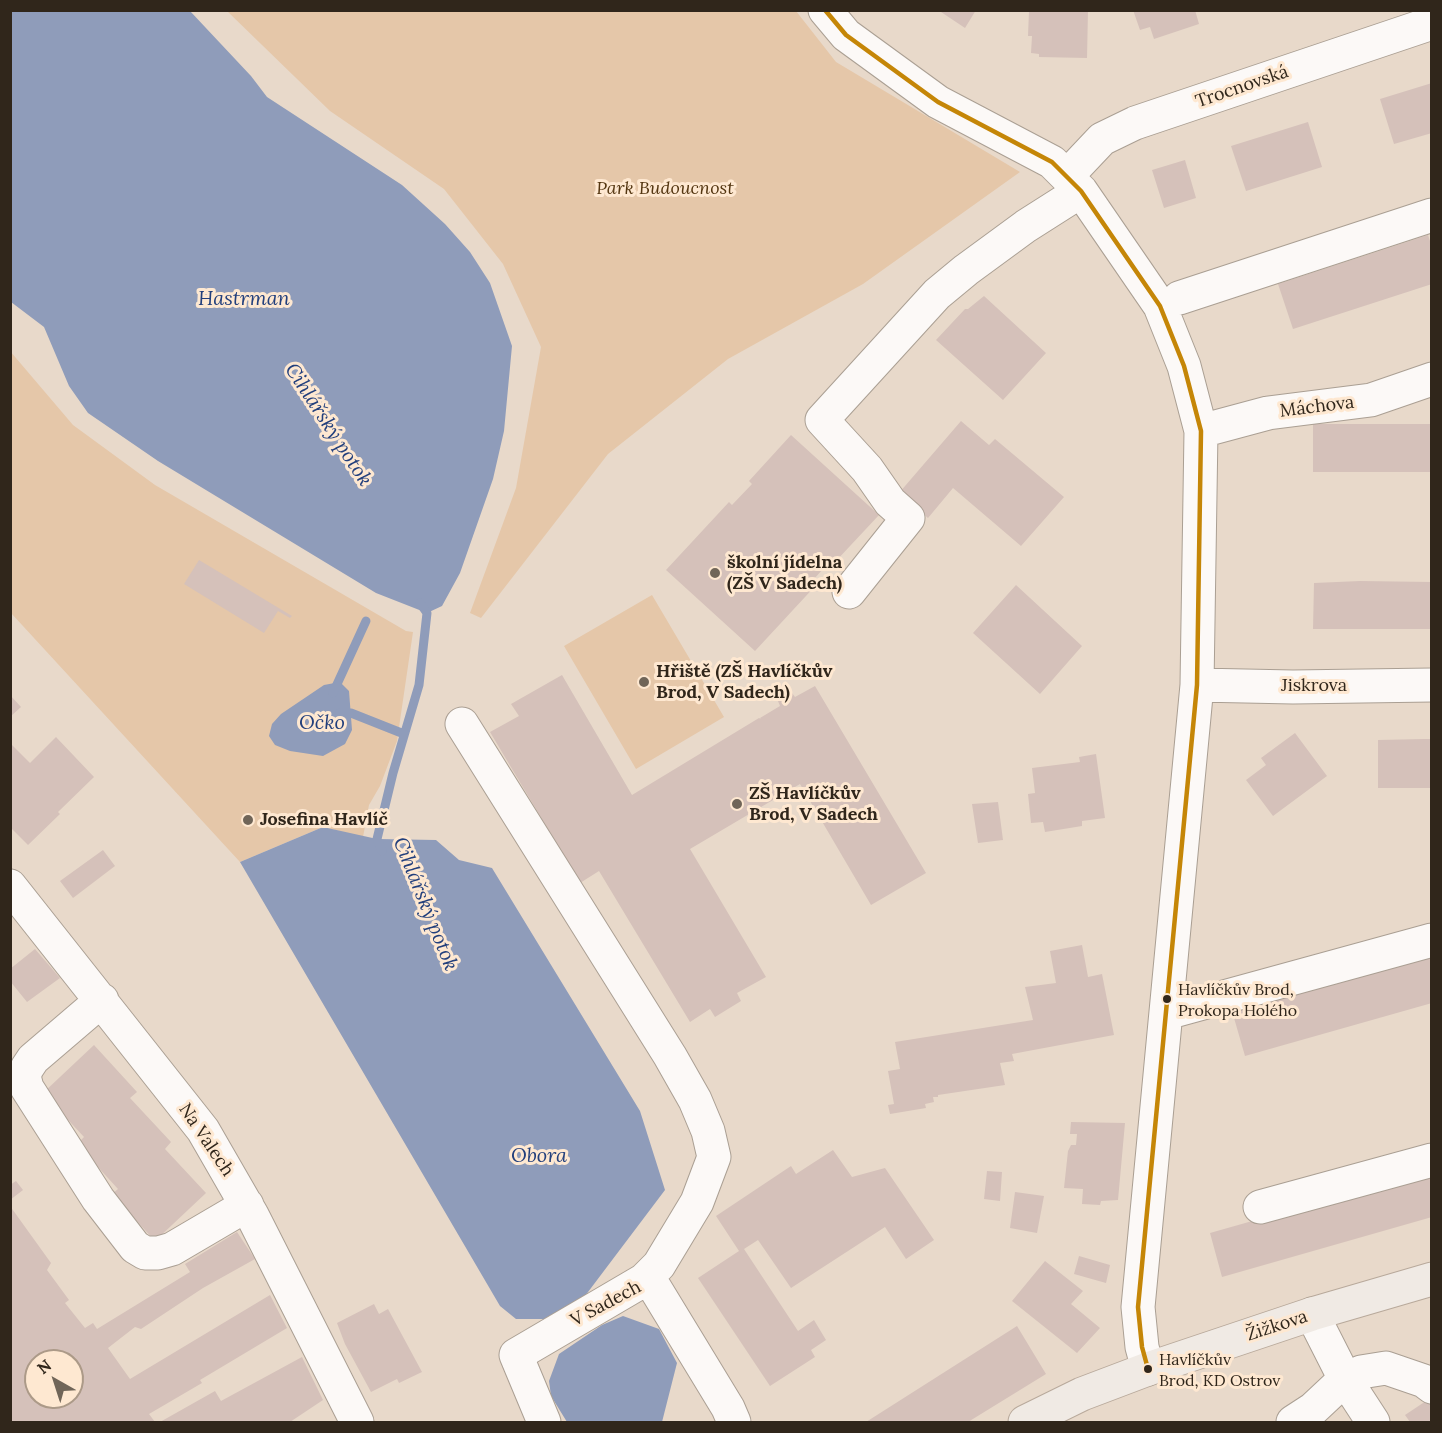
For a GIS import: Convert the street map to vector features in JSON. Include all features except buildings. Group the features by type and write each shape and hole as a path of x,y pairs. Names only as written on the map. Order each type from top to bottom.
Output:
{"main road":[{"name":"Žižkova","path":"1025,1422 1082,1394 1149,1369 1312,1314 1431,1279"}],"street":[{"path":"825,10 846,35 938,102 1052,162 1074,184 1160,306 1184,366 1201,431 1197,685 1138,1307 1142,1347 1149,1369"},
{"name":"Trocnovská","path":"849,592 908,518 890,502 867,469 822,420 937,294 1018,232 1074,184 1102,139 1135,123 1431,23"},
{"path":"1179,298 1431,215"},
{"name":"Máchova","path":"1201,431 1268,413 1371,400 1431,379"},
{"name":"Jiskrova","path":"1197,685 1293,687 1431,685"},
{"path":"462,724 670,1056 695,1100 708,1131 714,1157 698,1202 659,1265 644,1280"},
{"name":"Na Valech","path":"10,886 203,1130 247,1205 357,1422"},
{"path":"1166,1013 1431,940"},
{"path":"102,1000 33,1059 24,1076 27,1088 98,1199 135,1246 145,1253 158,1253 172,1249 247,1205"},
{"path":"1260,1207 1431,1160"},
{"name":"V Sadech","path":"544,1422 516,1355 644,1280 655,1288 728,1408 734,1422"},
{"path":"1312,1314 1345,1379 1373,1422"},
{"path":"1293,1422 1313,1409 1345,1379 1361,1372 1386,1368 1424,1381 1431,1387"}],"green space":[{"name":"Park Budoucnost","path":"227,11 796,11 836,62 1020,172 863,284 728,359 608,454 481,618 470,613 516,488 541,347 503,264 444,189 330,111"},
{"path":"10,351 73,425 155,485 406,631 413,632 397,741 380,786 369,805 363,837 323,827 240,862 11,613"},
{"name":"Hřiště (ZŠ Havlíčkův Brod, V Sadech)","path":"652,595 724,717 636,769 564,646"}],"water":[{"name":"Hastrman","path":"11,10 190,11 251,76 267,97 402,185 445,224 470,252 490,283 512,346 504,431 493,479 460,573 442,606 427,613 376,593 158,461 88,413 69,386 44,327 11,302"},
{"name":"Očko","path":"340,682 349,691 352,730 345,744 323,756 290,751 275,745 269,736 272,724 281,714 324,685"},
{"name":"Obora","path":"323,827 377,839 436,840 459,860 492,868 640,1111 665,1190 585,1296 544,1319 516,1319 500,1306 240,862"},
{"path":"623,1316 659,1329 677,1363 662,1422 567,1422 551,1396 549,1381 559,1354 602,1325"}],"waterway":[{"name":"Cihlářský potok","path":"382,851 377,839 393,773 419,685 427,613 420,603"},
{"path":"333,693 366,621"},
{"path":"340,713 351,713 404,734"}],"transit line":[{"path":"825,10 846,35 938,102 1052,162 1081,191 1160,306 1184,366 1201,431 1197,685 1138,1307 1142,1347 1148,1369"}],"place":[{"name":"školní jídelna (ZŠ V Sadech)","path":"715,573"},
{"name":"Hřiště (ZŠ Havlíčkův Brod, V Sadech)","path":"644,682"},
{"name":"ZŠ Havlíčkův Brod, V Sadech","path":"737,804"},
{"name":"Josefina Havlíč","path":"248,820"},
{"name":"Havlíčkův Brod, Prokopa Holého","path":"1167,999"},
{"name":"Havlíčkův Brod, KD Ostrov","path":"1148,1369"}]}
